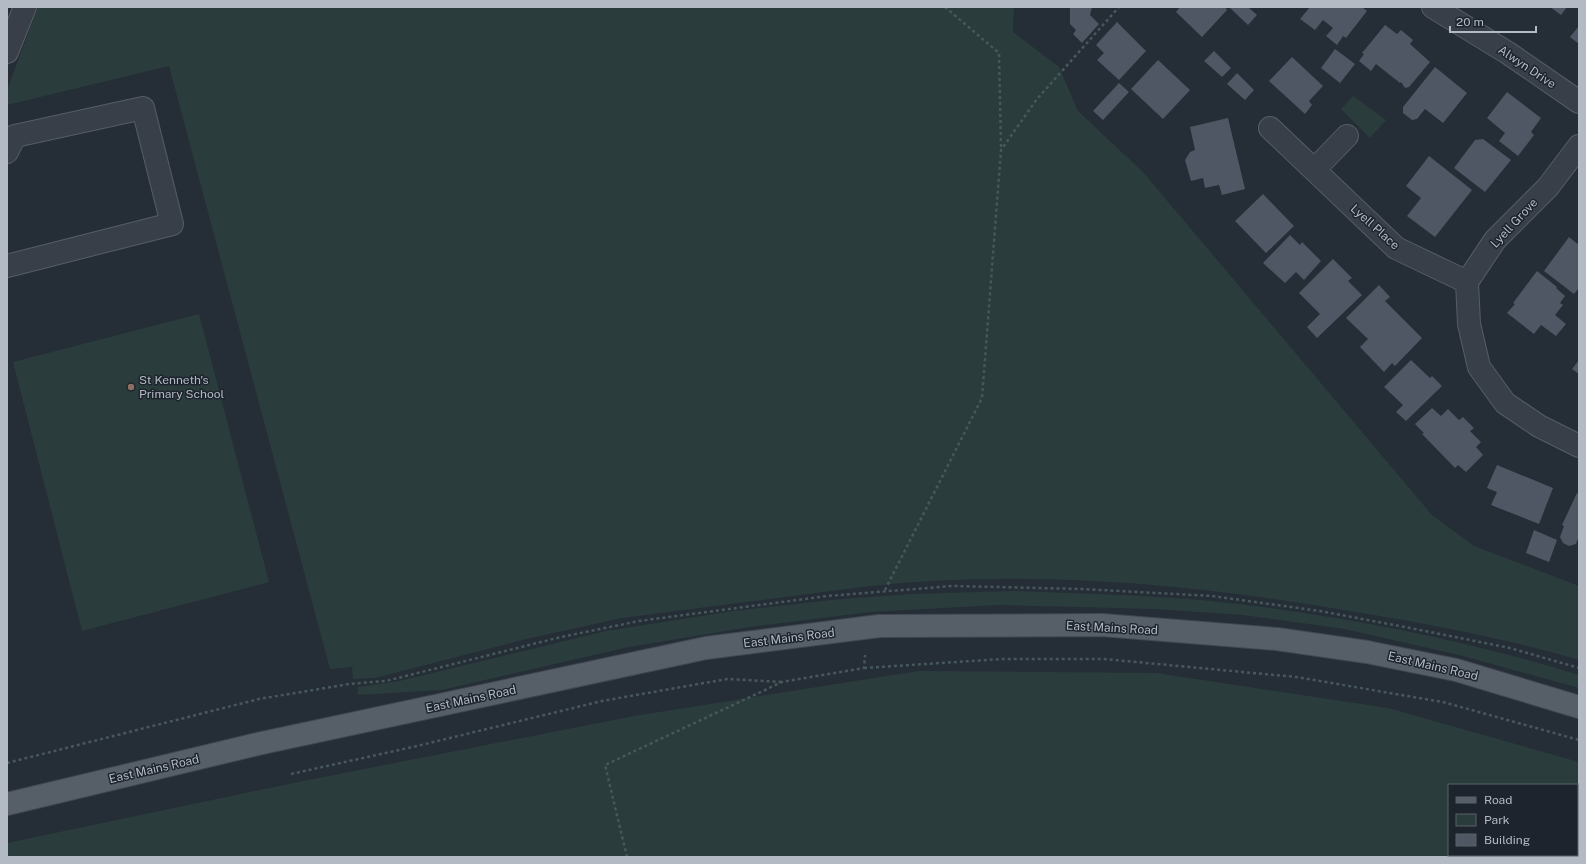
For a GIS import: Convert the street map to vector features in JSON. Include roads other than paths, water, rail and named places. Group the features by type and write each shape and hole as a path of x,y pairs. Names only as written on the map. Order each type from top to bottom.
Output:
{"main road":[{"name":"East Mains Road","path":"7,804 262,743 706,648 887,626 1102,625 1277,639 1367,652 1456,670 1579,706"}],"street":[{"path":"7,52 25,7"},
{"name":"Alwyn Drive","path":"1447,10 1579,102"},
{"path":"7,152 15,136 143,108 172,224 7,266"},
{"name":"Lyell Place","path":"1270,128 1396,248 1467,282"},
{"path":"1314,170 1347,136"},
{"name":"Lyell Grove","path":"1467,282 1495,240 1548,187 1579,146"},
{"path":"1467,282 1469,324 1479,367 1505,403 1539,426 1579,446"}],"place":[{"name":"St Kenneth's Primary School","path":"131,387"}]}
